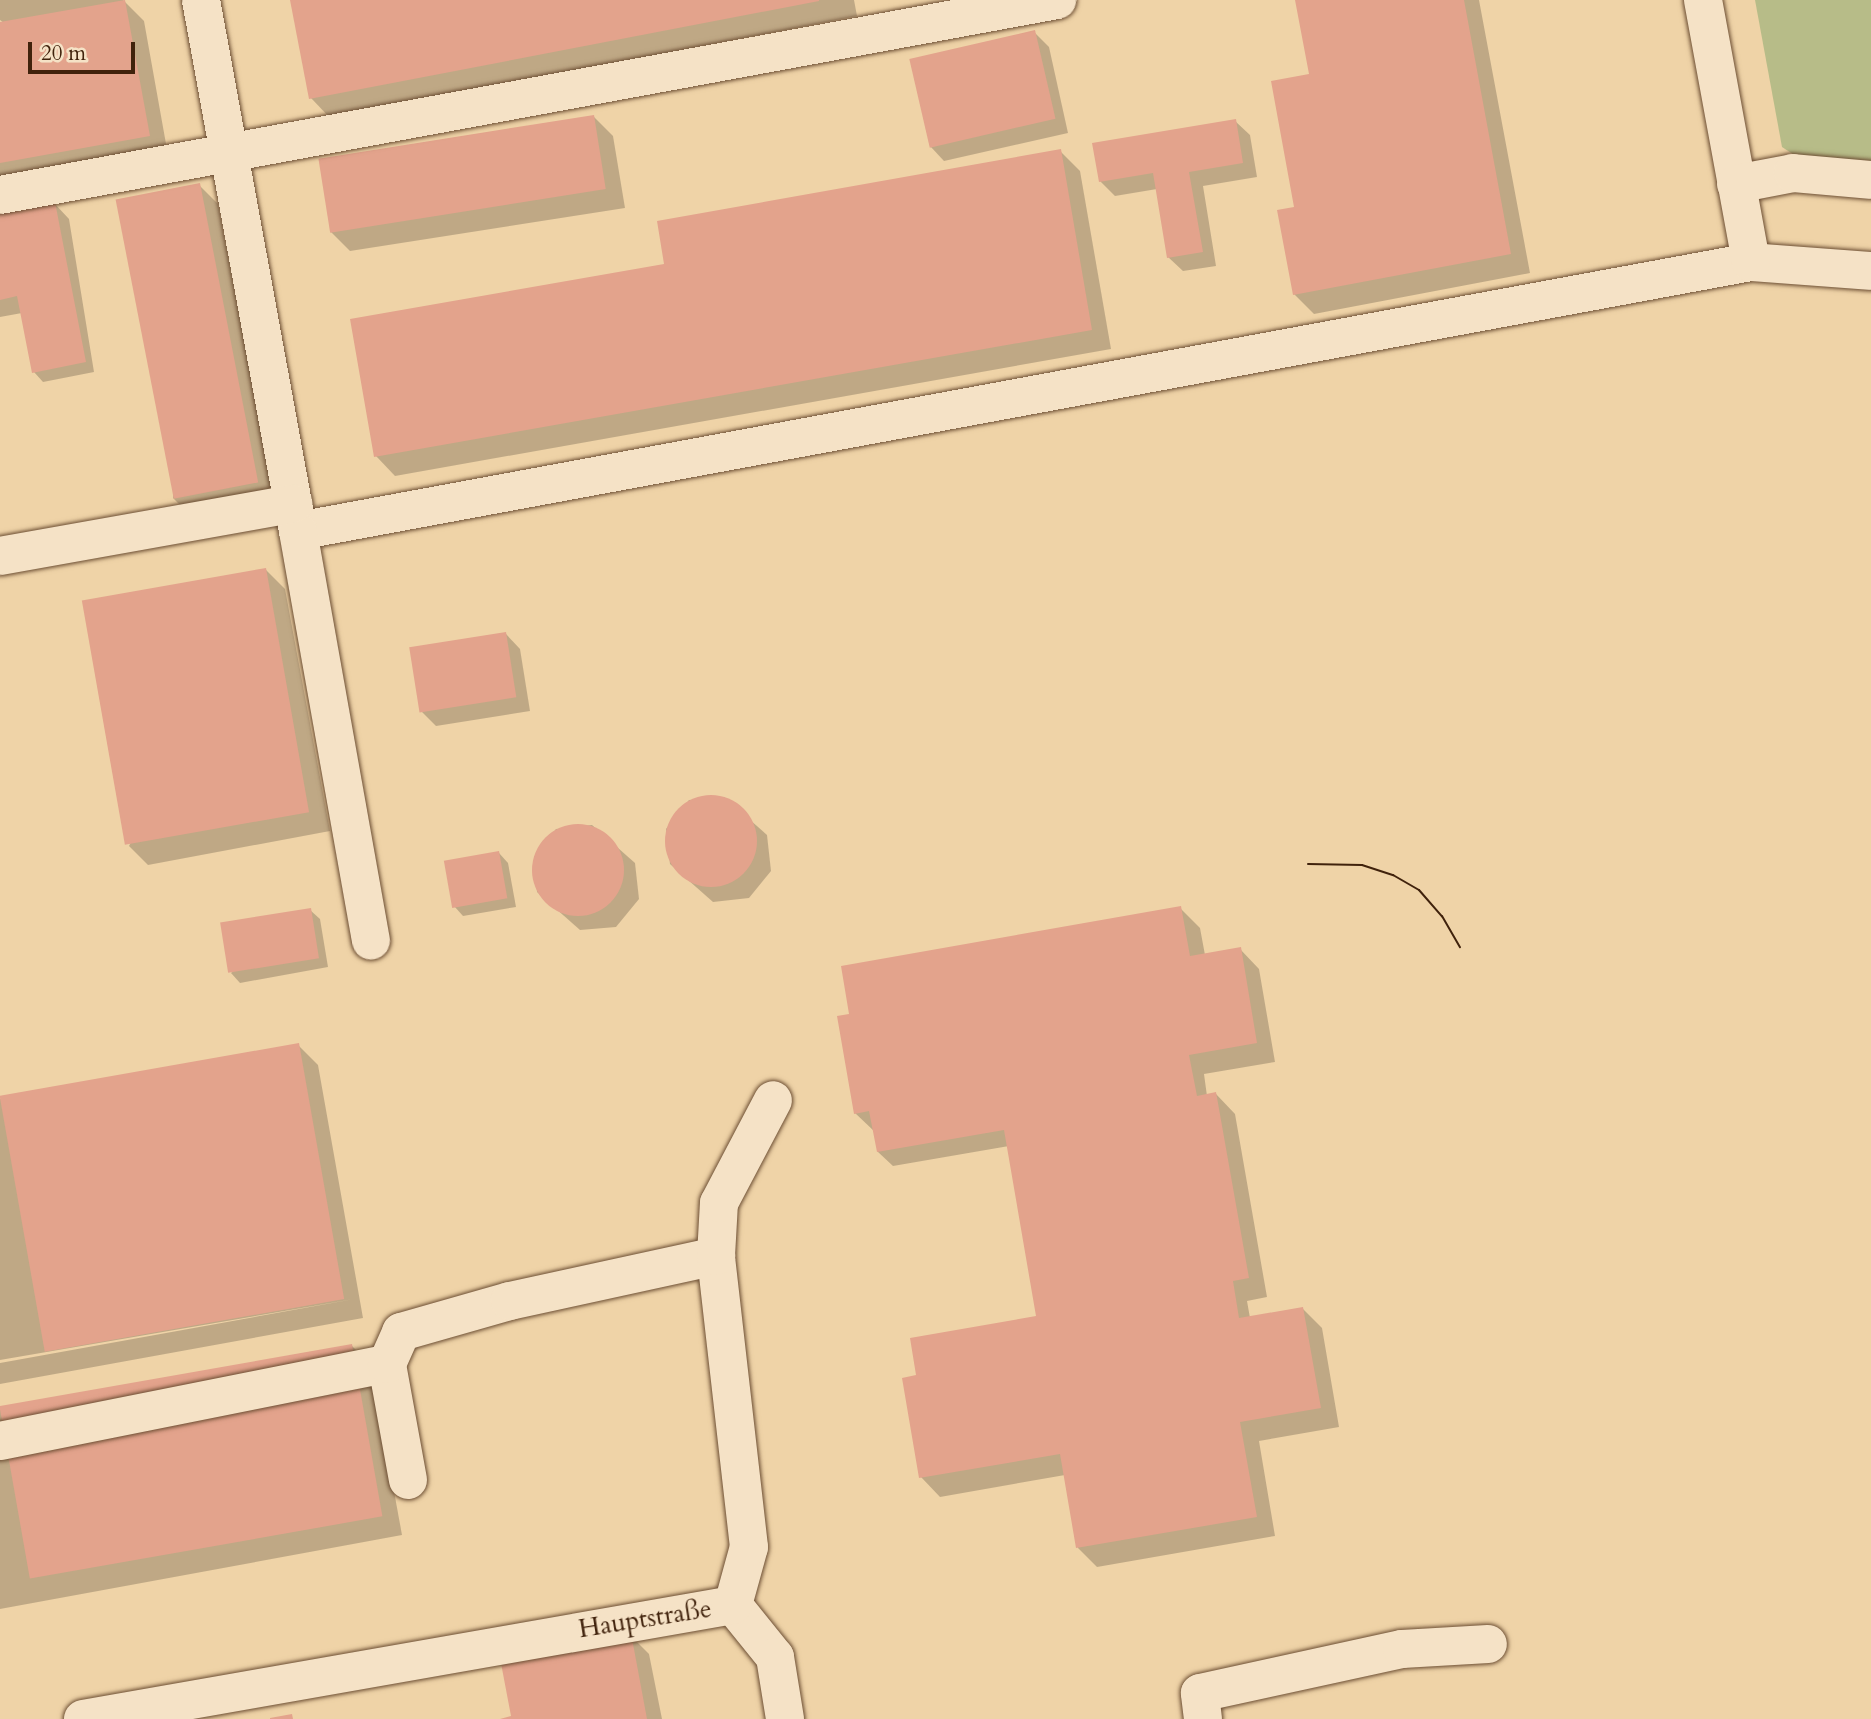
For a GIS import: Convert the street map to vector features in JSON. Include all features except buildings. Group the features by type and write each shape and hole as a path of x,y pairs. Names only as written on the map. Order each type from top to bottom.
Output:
{"street":[{"path":"201,0 371,941"},
{"path":"0,195 1057,0"},
{"path":"1703,0 1751,262"},
{"path":"1737,184 1793,173 1871,180"},
{"path":"0,556 295,517 1751,262 1871,271"},
{"name":"Hauptstraße","path":"83,1719 733,1605 749,1547 716,1256 719,1203 773,1100"},
{"path":"408,1480 387,1364 401,1332 510,1301 716,1256"},
{"path":"0,1441 387,1364"},
{"path":"733,1605 775,1657 785,1719"},
{"path":"1203,1719 1200,1693 1402,1649 1488,1644"}],"green space":[{"path":"1755,0 1871,0 1871,167 1799,158 1782,147"}],"tram line":[{"path":"1308,864 1362,865 1393,875 1419,890 1442,916 1460,947"}]}
